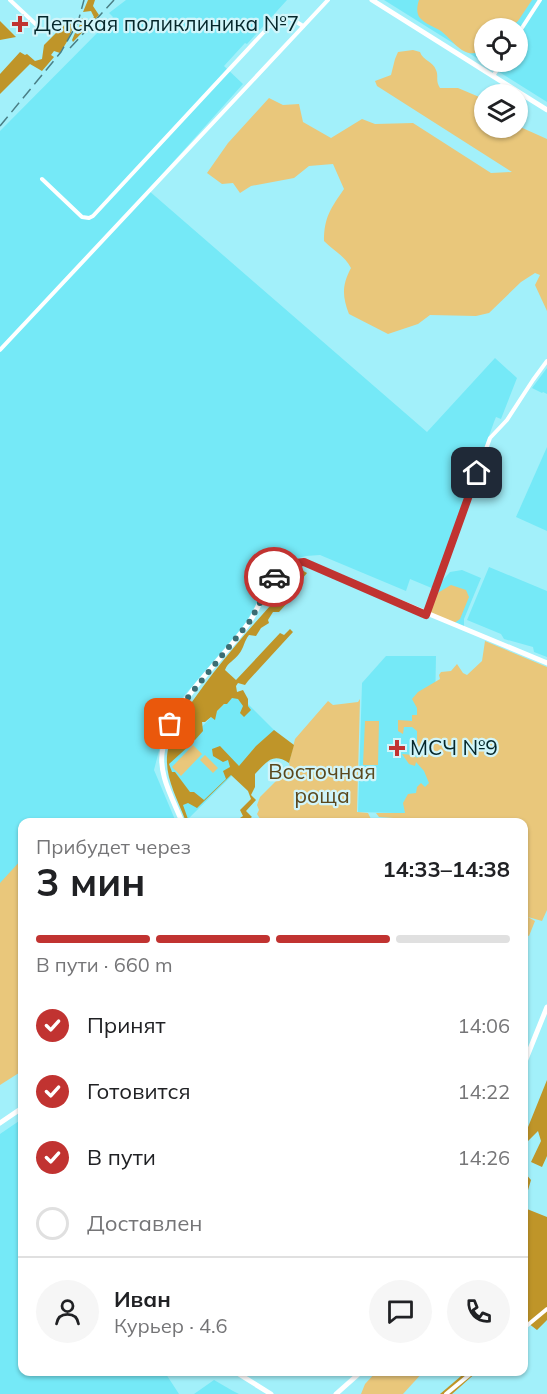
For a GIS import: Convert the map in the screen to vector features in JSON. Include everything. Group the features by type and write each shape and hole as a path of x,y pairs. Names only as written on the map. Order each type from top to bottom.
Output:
{"main road":[{"path":"372,0 547,110"},
{"path":"181,818 162,766 162,749 168,729 181,706 246,626 277,572 285,564 304,562 426,615 547,663"},
{"path":"528,1054 547,1007"},
{"path":"0,1123 18,1111"},
{"path":"242,1376 271,1394"},
{"path":"336,1394 356,1376"}],"street":[{"path":"10,0 42,30"},
{"path":"0,350 328,0"},
{"path":"528,19 540,0"},
{"path":"42,179 82,217 93,216 276,19 287,16 303,26"},
{"path":"493,77 496,72"},
{"path":"426,615 490,438 507,420 532,380 547,362"},
{"path":"528,1325 547,1309"},
{"path":"446,1394 468,1376"}],"shaded area":[{"path":"88,0 95,0 93,6 99,15 73,42 75,33 78,34 82,30 79,27 82,18 88,23 94,17 91,11 83,12"},
{"path":"126,0 287,0 224,66 243,84 148,190 427,432 495,358 517,378 501,419 496,417 494,422 434,589 410,579 406,591 320,555 284,562 276,569 245,624 178,703 165,727 154,770 174,818 18,818 18,864 0,884 0,131 113,17 109,13"},
{"path":"384,0 547,0 547,102 528,90 528,84 518,84 499,72 528,72 528,18 474,18 474,56"},
{"path":"69,20 74,25 60,53 54,51 51,55 54,57 42,71 30,64 0,94 0,74 20,52 27,54 35,61 42,59 44,45"},
{"path":"0,21 16,37 0,40"},
{"path":"547,368 547,394 532,388"},
{"path":"547,447 547,531 516,517"},
{"path":"489,567 547,591 547,657 534,652 533,647 504,639 501,634 467,620"},
{"path":"291,568 307,573 296,586 299,590 279,612 273,612 268,620 269,623 261,628 256,636 249,635 241,652 225,670 236,680 280,633 284,635 290,629 293,632 245,685 238,683 236,686 237,692 243,690 251,710 244,717 240,713 243,706 238,699 232,698 217,711 215,720 211,717 202,722 203,731 195,740 175,728 226,657 283,592 281,587 270,591 280,574"},
{"path":"462,570 481,578 464,619 464,627 428,612 442,581 450,572"},
{"name":"МСЧ №9","path":"386,656 436,656 433,814 358,812 362,683"},
{"path":"236,692 276,732 189,818 186,818 167,762"},
{"path":"274,730 294,745 289,763 274,758 255,774 255,787 251,795 256,800 246,811 252,817 240,818 243,816 240,810 251,799 248,791 231,775 197,808 188,803 183,805 188,818 184,818 167,768 167,757 173,734 191,744 169,764 172,772 175,772 190,792 194,792 204,800 226,779 223,771 230,767 228,760 223,762 213,756 212,749 220,746 239,766"},
{"path":"547,1080 547,1156 542,1167 531,1162 541,1141 538,1131 528,1141 528,1127"},
{"path":"18,1122 18,1376 167,1376 179,1394 0,1394 0,1134"},
{"path":"528,1209 547,1217 547,1320 537,1330 528,1323"},
{"path":"461,1376 472,1376 452,1394 440,1394"},
{"path":"214,1380 233,1391 239,1394 194,1394"}],"green space":[{"path":"419,0 532,0 520,18 474,18 474,53 460,49 441,31 427,24 420,18 417,9"},
{"path":"413,50 420,52 435,67 440,88 458,88 474,95 474,138 528,138 528,130 547,139 547,311 535,285 540,275 535,273 521,282 489,313 476,316 430,315 418,324 388,334 349,314 344,291 351,268 342,256 324,241 325,225 329,213 344,189 333,164 309,166 294,178 251,186 240,193 233,183 222,184 207,173 228,143 269,98 283,105 299,104 303,122 331,138 362,119 375,124 413,123 491,173 512,172 377,86 375,81 391,75 398,52"},
{"path":"451,585 466,590 469,597 460,619 453,624 430,615 428,611 436,594"},
{"name":"Восточная роща","path":"485,641 547,667 547,910 542,921 528,917 528,818 394,818 379,817 376,813 405,813 403,803 408,794 416,793 421,783 425,787 429,783 424,771 416,762 415,766 409,764 402,754 414,755 417,758 421,753 417,749 417,731 412,727 404,727 403,734 398,731 398,720 412,721 412,715 417,715 417,708 412,699 418,692 440,679 441,672 451,671 457,664 467,675 482,661"},
{"name":"Восточная роща","path":"360,699 357,812 368,813 370,818 260,818 257,805 260,797 290,767 295,739 328,701 333,705 358,702"},
{"path":"365,721 379,721 378,765 363,765"},
{"path":"193,745 202,754 181,776 172,767"},
{"path":"205,755 218,768 213,773 200,760"},
{"path":"18,863 18,1074 0,1085 0,883"},
{"name":"Восточная роща","path":"528,917 535,921 528,936"},
{"path":"372,1376 419,1376 403,1394 361,1394 365,1384"}],"railway":[{"path":"0,126 61,52 78,22 84,0"},
{"path":"70,48 114,0"}],"way so far":[{"path":"170,724 181,706 250,621 274,577"}],"place":[{"name":"Детская поликлиника №7","path":"20,24"},
{"name":"МСЧ №9","path":"397,748"}],"route":[{"path":"274,577 285,564 304,562 426,615 477,473"}]}
